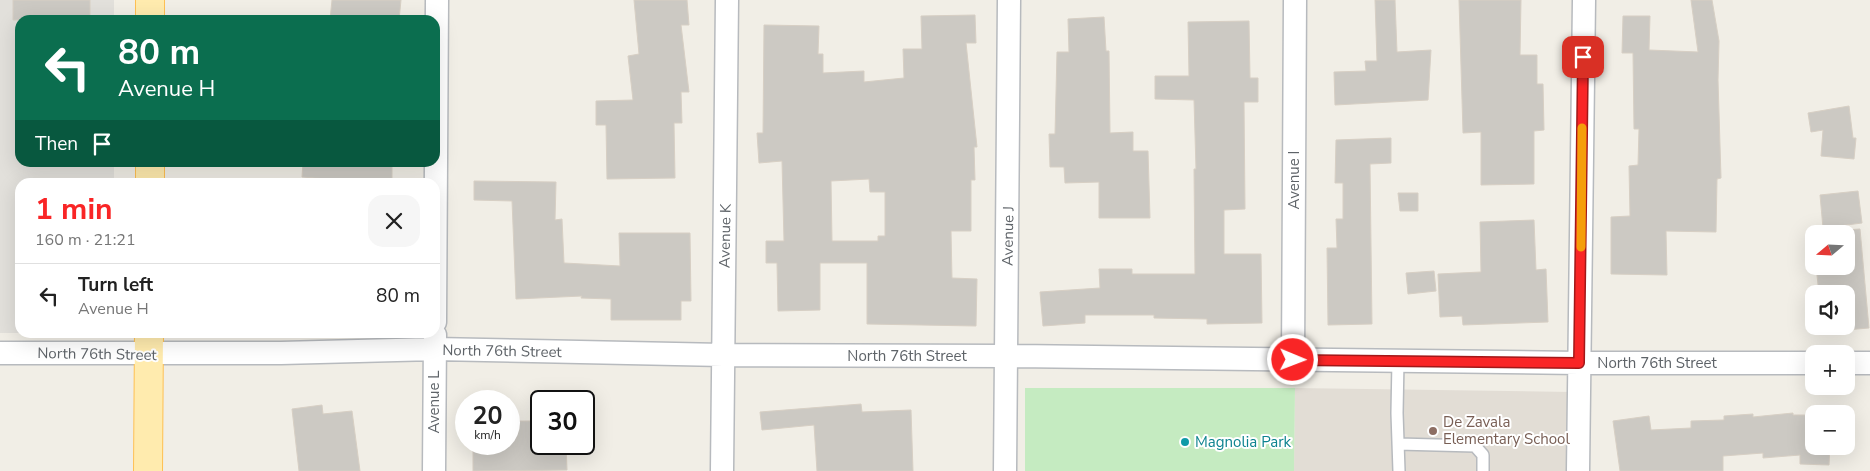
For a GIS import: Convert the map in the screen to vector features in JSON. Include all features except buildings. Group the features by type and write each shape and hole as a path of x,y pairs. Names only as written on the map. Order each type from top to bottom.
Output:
{"main road":[{"path":"150,0 150,15"},
{"path":"148,471 149,344"}],"street":[{"path":"437,0 437,15"},
{"name":"Avenue K","path":"722,471 727,0"},
{"name":"Avenue J","path":"1005,471 1009,0"},
{"name":"Avenue I","path":"1293,360 1294,0"},
{"path":"1578,471 1584,0"},
{"name":"North 76th Street","path":"0,353 149,344 435,341 723,355 1006,356 1579,363 1805,363"},
{"name":"Avenue L","path":"434,471 435,341"},
{"path":"1855,363 1870,363"}],"lane":[{"path":"1398,361 1399,471"},
{"path":"1398,444 1475,446 1483,455 1483,471"}],"shaded area":[{"path":"0,0 114,0 114,15 15,15 15,167 114,167 114,178 15,178 15,333 0,333"},
{"name":"De Zavala Elementary School","path":"1295,388 1572,392 1571,471 1294,471"}],"green space":[{"path":"1025,388 1295,388 1294,471 1025,471"}],"slow traffic":[{"path":"1581,247 1582,128"}],"place":[{"name":"De Zavala Elementary School","path":"1433,431"},
{"name":"Magnolia Park","path":"1185,442"}],"route":[{"path":"1293,360 1579,363 1583,57"}]}
